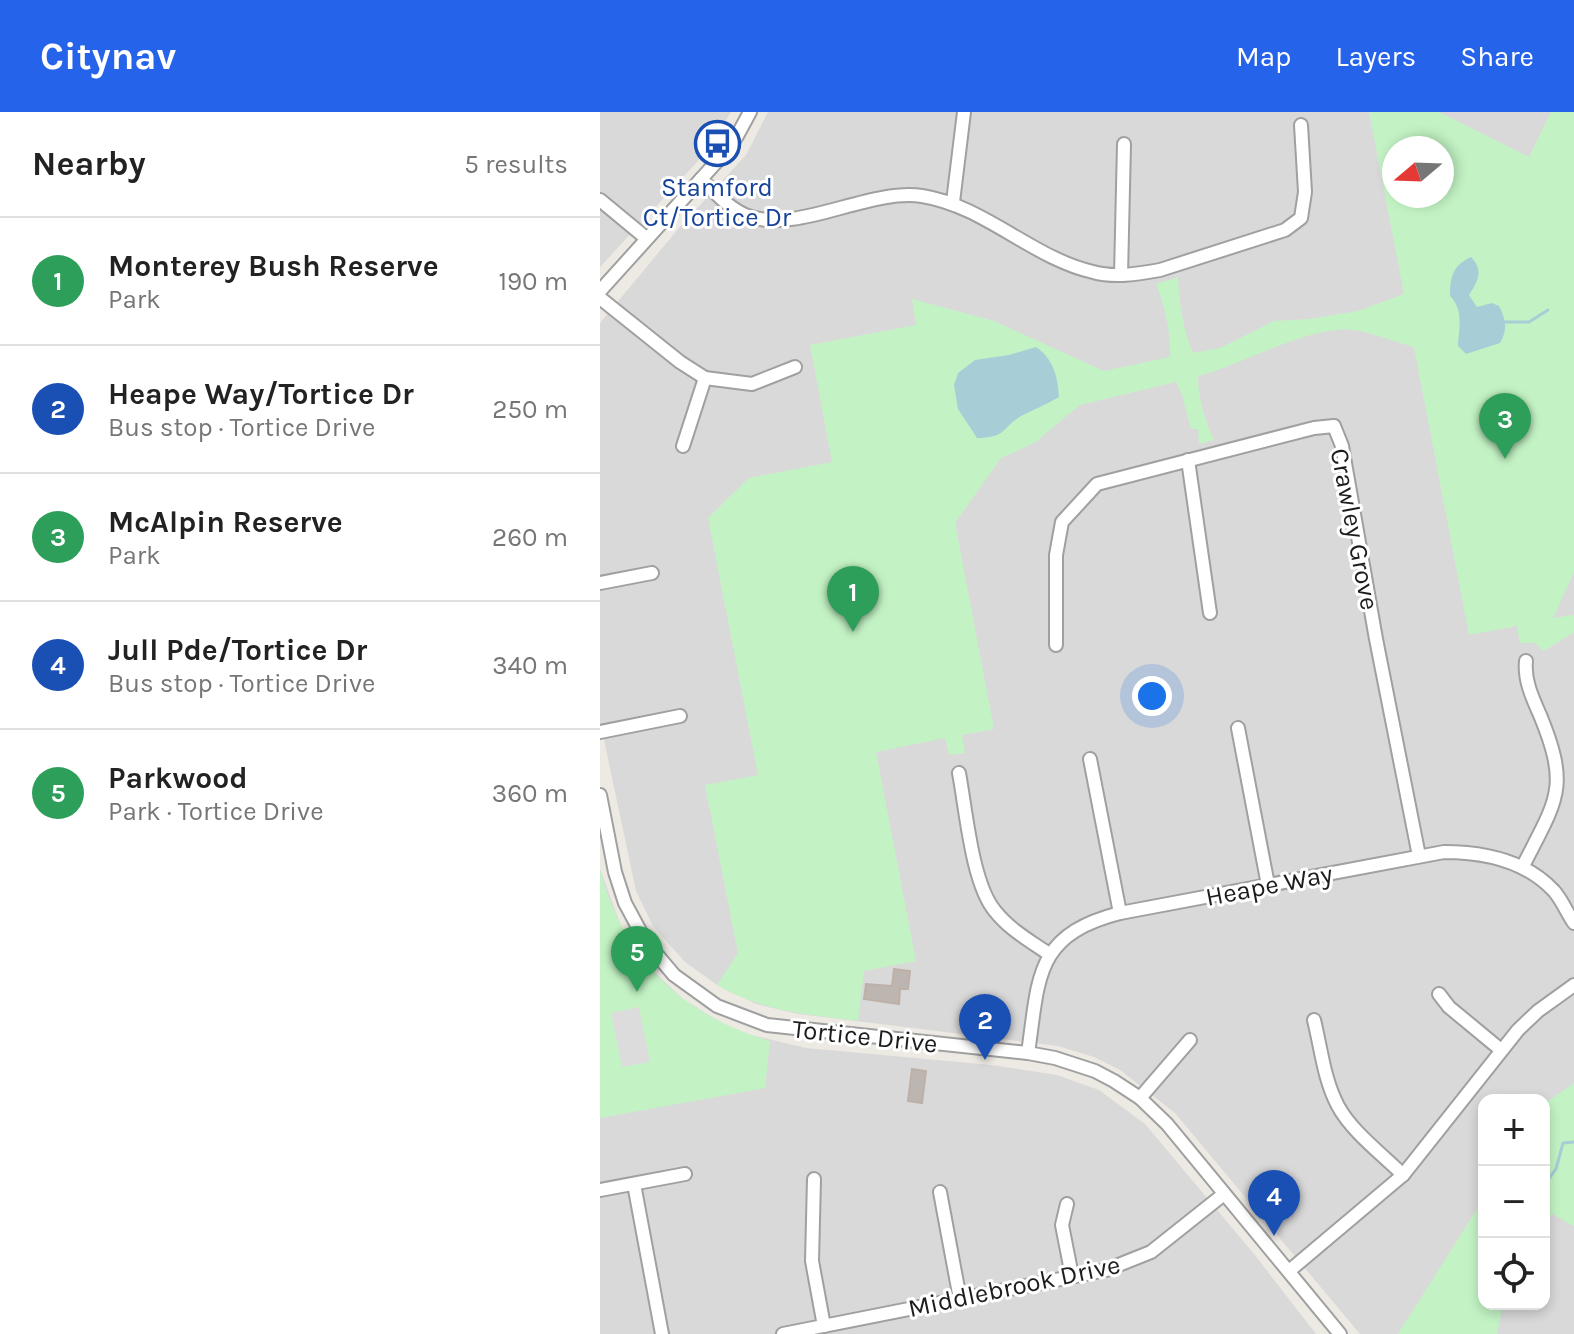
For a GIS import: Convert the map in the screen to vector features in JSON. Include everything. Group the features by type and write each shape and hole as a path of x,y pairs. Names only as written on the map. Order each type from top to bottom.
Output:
{"street":[{"path":"600,291 701,179 737,136 750,112"},
{"path":"953,202 964,112"},
{"path":"701,179 733,209 766,220 785,219 893,197 918,195 953,202 1071,266 1096,273 1121,275 1160,270 1285,230 1301,218 1305,192 1301,125"},
{"path":"1121,275 1124,144"},
{"path":"600,200 646,238"},
{"path":"600,298 680,362 705,378 752,384 795,367"},
{"path":"683,446 705,378"},
{"name":"Crawley Grove","path":"1056,645 1056,555 1062,522 1097,484 1314,428 1334,426 1342,446 1419,856"},
{"path":"1188,460 1210,613"},
{"path":"600,583 652,573"},
{"path":"1523,866 1555,804 1558,783 1556,757 1528,687 1526,661"},
{"path":"600,732 680,716"},
{"path":"1238,728 1268,885"},
{"path":"1090,759 1120,913"},
{"path":"959,773 980,884 993,910 1012,929 1049,954 1038,980 1028,1053"},
{"name":"Tortice Drive","path":"600,795 615,872 625,903 646,942 674,975 717,1006 767,1025 1028,1053 1095,1071 1140,1098 1167,1124 1340,1334"},
{"name":"Heape Way","path":"1049,954 1076,930 1120,913 1444,852 1469,852 1523,866 1555,892 1574,923"},
{"path":"1289,1271 1403,1175 1501,1050 1538,1011 1574,985"},
{"path":"1439,994 1449,1007 1501,1050"},
{"path":"1314,1020 1327,1079 1338,1107 1403,1175"},
{"path":"1140,1098 1190,1040"},
{"path":"600,1190 685,1174"},
{"path":"814,1179 812,1261 824,1326"},
{"path":"634,1184 662,1334"},
{"path":"940,1192 960,1299"},
{"name":"Middlebrook Drive","path":"783,1334 1106,1270 1151,1252 1224,1194"},
{"path":"1067,1204 1062,1225 1072,1276"}],"shaded area":[{"path":"600,112 731,112 708,150 600,267"},
{"path":"768,112 1574,112 1574,1334 1360,1334 1175,1113 1120,1070 1094,1057 1058,1046 799,1014 756,1004 717,985 685,962 653,926 636,891 600,721 600,323 679,228 746,155"},
{"path":"600,869 621,926 648,966 683,999 725,1025 747,1034 806,1048 991,1065 1057,1075 1099,1090 1145,1124 1254,1254 1316,1334 600,1334"},
{"path":"639,1007 650,1062 622,1067 611,1013"}],"green space":[{"path":"1369,112 1439,112 1529,157 1551,112 1574,112 1574,572 1553,618 1574,615 1574,632 1544,651 1535,643 1520,643 1517,626 1469,635 1414,347 1362,331 1336,330 1297,339 1198,376 1203,409 1214,440 1199,444 1198,429 1191,429 1176,382 1080,405 1034,443 1001,458 955,523 994,729 962,735 965,753 949,755 945,738 876,752 916,961 864,971 858,1021 769,1006 717,985 738,953 705,785 758,775 708,518 749,478 832,462 810,345 916,325 912,299 994,321 1104,371 1170,357 1167,320 1156,284 1178,277 1182,316 1193,353 1220,348 1274,321 1358,311 1404,294 1387,208 1454,208 1454,136 1382,136 1382,180"},
{"path":"600,869 610,901 624,930 661,979 710,1016 770,1041 765,1088 600,1118"},
{"path":"1574,1083 1574,1226 1552,1214 1550,1218 1550,1100"},
{"path":"1478,1207 1478,1310 1502,1310 1497,1334 1398,1334"}],"water":[{"path":"1471,257 1478,276 1469,295 1477,307 1492,303 1499,306 1505,329 1500,343 1466,354 1458,346 1459,313 1450,296 1450,289 1456,268"},
{"path":"1036,347 1054,369 1059,397 1016,419 1000,434 977,438 958,409 954,385 958,373 975,360"}],"building":[{"path":"894,969 910,971 908,989 900,989 899,1004 864,999 866,984 892,986"},
{"path":"912,1069 926,1071 922,1103 908,1101"}],"waterway":[{"path":"1505,322 1529,322 1548,310"},
{"path":"1550,1177 1556,1169 1563,1143 1574,1142"}],"place":[{"name":"Stamford Ct/Tortice Dr","path":"717,144"},
{"name":"McAlpin Reserve","path":"1505,459"},
{"name":"Monterey Bush Reserve","path":"853,632"},
{"name":"Parkwood","path":"637,992"},
{"name":"Heape Way/Tortice Dr","path":"985,1060"},
{"name":"Jull Pde/Tortice Dr","path":"1274,1236"}]}
